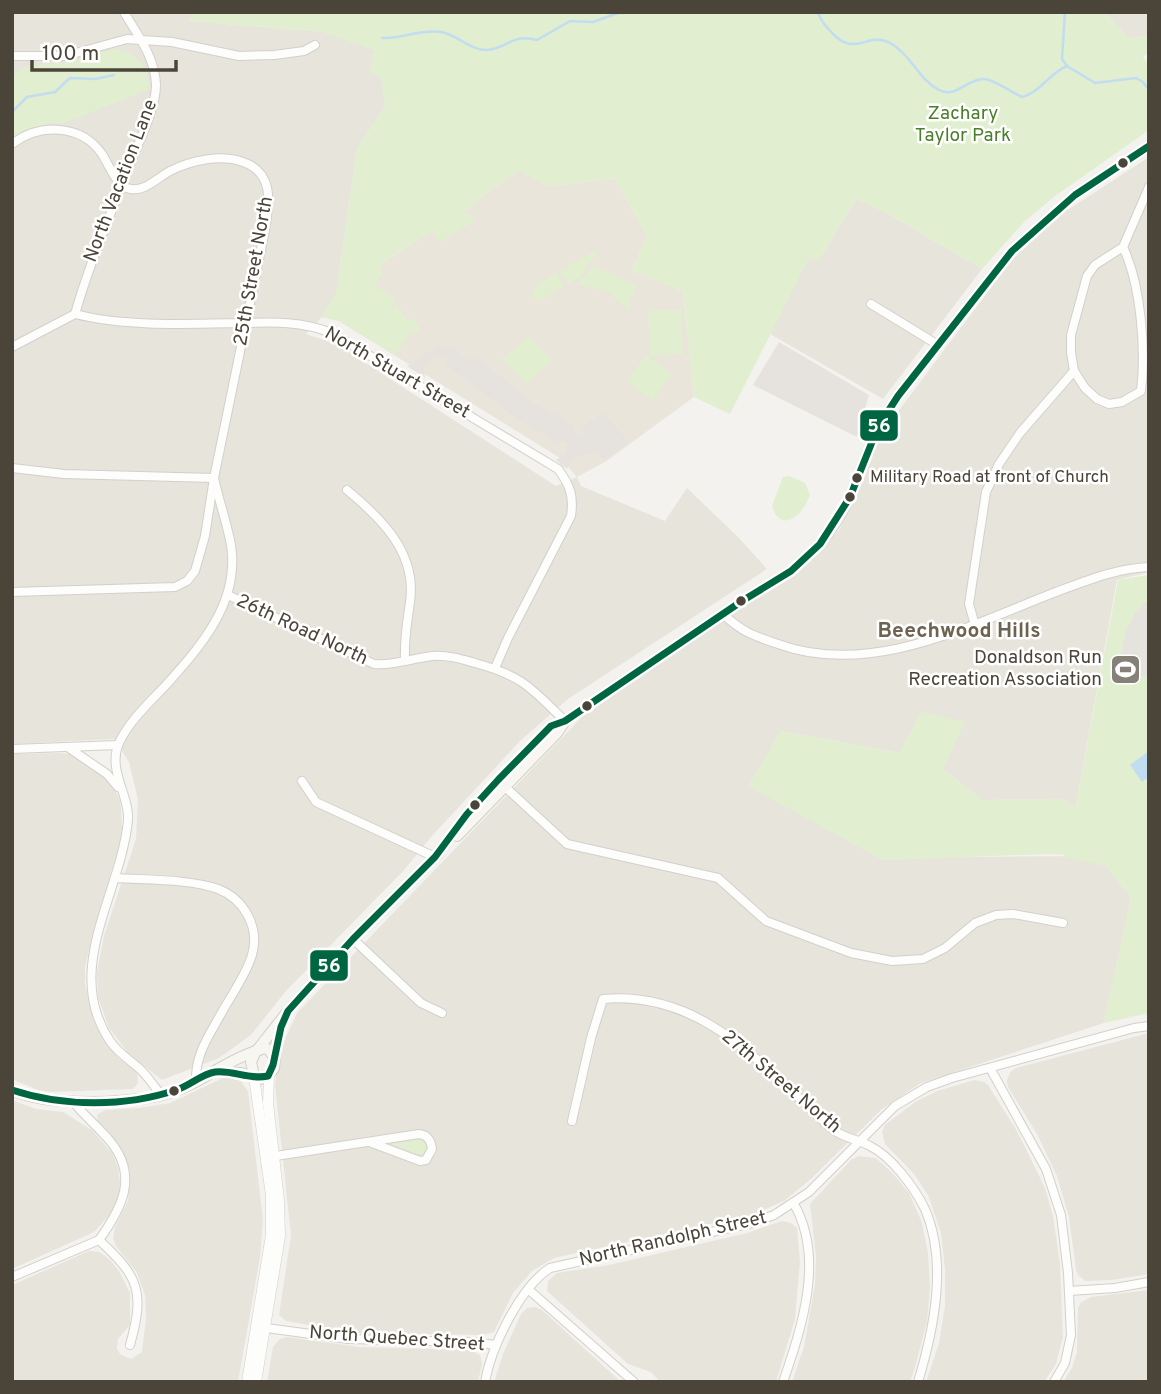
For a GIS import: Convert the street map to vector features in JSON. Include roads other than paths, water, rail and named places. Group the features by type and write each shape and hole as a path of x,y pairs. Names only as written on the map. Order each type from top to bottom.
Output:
{"main road":[{"path":"254,1076 251,1062 257,1050 283,1018 354,939 435,857 467,814 502,784 551,726 565,721 791,571 820,544 850,497 878,426 898,396 1012,251 1075,195 1148,149"},
{"path":"213,1072 235,1072 263,1079 269,1076 274,1068 283,1018"},
{"path":"12,1090 46,1100 73,1102 161,1095 197,1082 234,1059 257,1050 265,1048 274,1057"}],"street":[{"name":"North Vacation Lane","path":"75,314 90,263 143,132 156,87 153,63 124,12"},
{"path":"12,56 65,56 127,39 172,42 239,56 304,51 315,45"},
{"path":"12,144 39,131 71,131 93,143 121,185"},
{"name":"25th Street North","path":"12,592 175,587 187,581 195,571 208,522 214,478 269,200 268,185 257,169 238,161 207,159 170,171 140,189 131,190 121,185"},
{"path":"1123,247 1129,258 1145,363 1142,391 1122,402 1110,404 1097,400 1074,371 1071,335 1087,276 1095,265 1123,247 1149,187"},
{"path":"871,304 938,345"},
{"path":"12,347 75,314"},
{"name":"North Stuart Street","path":"75,314 104,321 293,322 311,325 332,332 558,469 571,488 571,516 495,668"},
{"path":"975,625 969,604 985,492 999,464 1020,433 1074,371"},
{"path":"12,468 64,474 214,478"},
{"name":"25th Street North","path":"118,744 135,720 198,649 215,623 228,595 232,568 231,547 214,478"},
{"path":"347,490 380,518 404,554 410,576 411,600 404,634 405,660"},
{"path":"723,614 739,629 790,649 823,655 848,655 904,647 975,625 1089,580 1132,568 1149,567"},
{"name":"26th Road North","path":"228,595 362,660 386,665 445,656 495,668 541,695 565,721"},
{"path":"12,749 118,744 119,788 128,820 116,878 93,953 90,973 92,992 96,1012 111,1042 140,1069 161,1095"},
{"path":"69,748 107,774 119,788"},
{"path":"302,781 316,802 435,857"},
{"path":"502,784 567,844 718,878 766,921 851,953 892,961 923,959 945,947 975,923 996,915 1013,914 1063,923"},
{"path":"116,878 215,888 234,898 250,919 254,931 251,958 202,1048 195,1066 197,1082"},
{"path":"354,939 421,1003 442,1013"},
{"name":"27th Street North","path":"572,1121 603,999 627,997 667,1006 713,1026 735,1040 837,1133 878,1152 907,1181 925,1210 935,1251 937,1295 932,1330 918,1382"},
{"name":"North Randolph Street","path":"529,1290 540,1274 554,1266 752,1223 794,1204 895,1106 952,1078 1149,1026"},
{"path":"990,1068 1054,1189 1062,1225 1071,1335 1065,1363 1054,1382"},
{"path":"254,1076 279,1200 256,1382"},
{"path":"269,1076 270,1157"},
{"path":"12,1277 99,1240 122,1205 126,1181 122,1162 111,1142 73,1102"},
{"path":"270,1157 423,1134 431,1141 432,1149 426,1160 420,1161 372,1143"},
{"path":"783,1382 800,1334 808,1287 807,1243 804,1226 794,1204"},
{"path":"99,1240 124,1263 137,1290 139,1315 130,1345"},
{"path":"1069,1291 1115,1288 1149,1282"},
{"path":"485,1382 488,1363 496,1345 529,1290 634,1382"},
{"path":"247,1382 261,1327"},
{"name":"North Quebec Street","path":"261,1327 348,1339 496,1345"}],"water":[{"path":"1149,751 1149,777 1142,782 1130,765"}],"waterway":[{"path":"382,38 441,32 486,50 521,38 537,40 570,21 593,22 618,13 646,12"},
{"path":"818,12 824,24 841,41 856,44 876,40 892,44 905,54 932,86 945,92 984,79 1022,97 1034,92 1067,66"},
{"path":"1065,12 1062,59 1067,66 1095,83 1136,78 1149,90"},
{"path":"12,112 27,97 55,92 70,78 95,79 114,75"}],"place":[{"name":"Military Road at front of Church","path":"857,478"},
{"name":"Donaldson Run Recreation Association","path":"1125,669"}],"district":[{"name":"Beechwood Hills","path":"959,631"}],"park label":[{"name":"Zachary Taylor Park","path":"963,125"}]}
